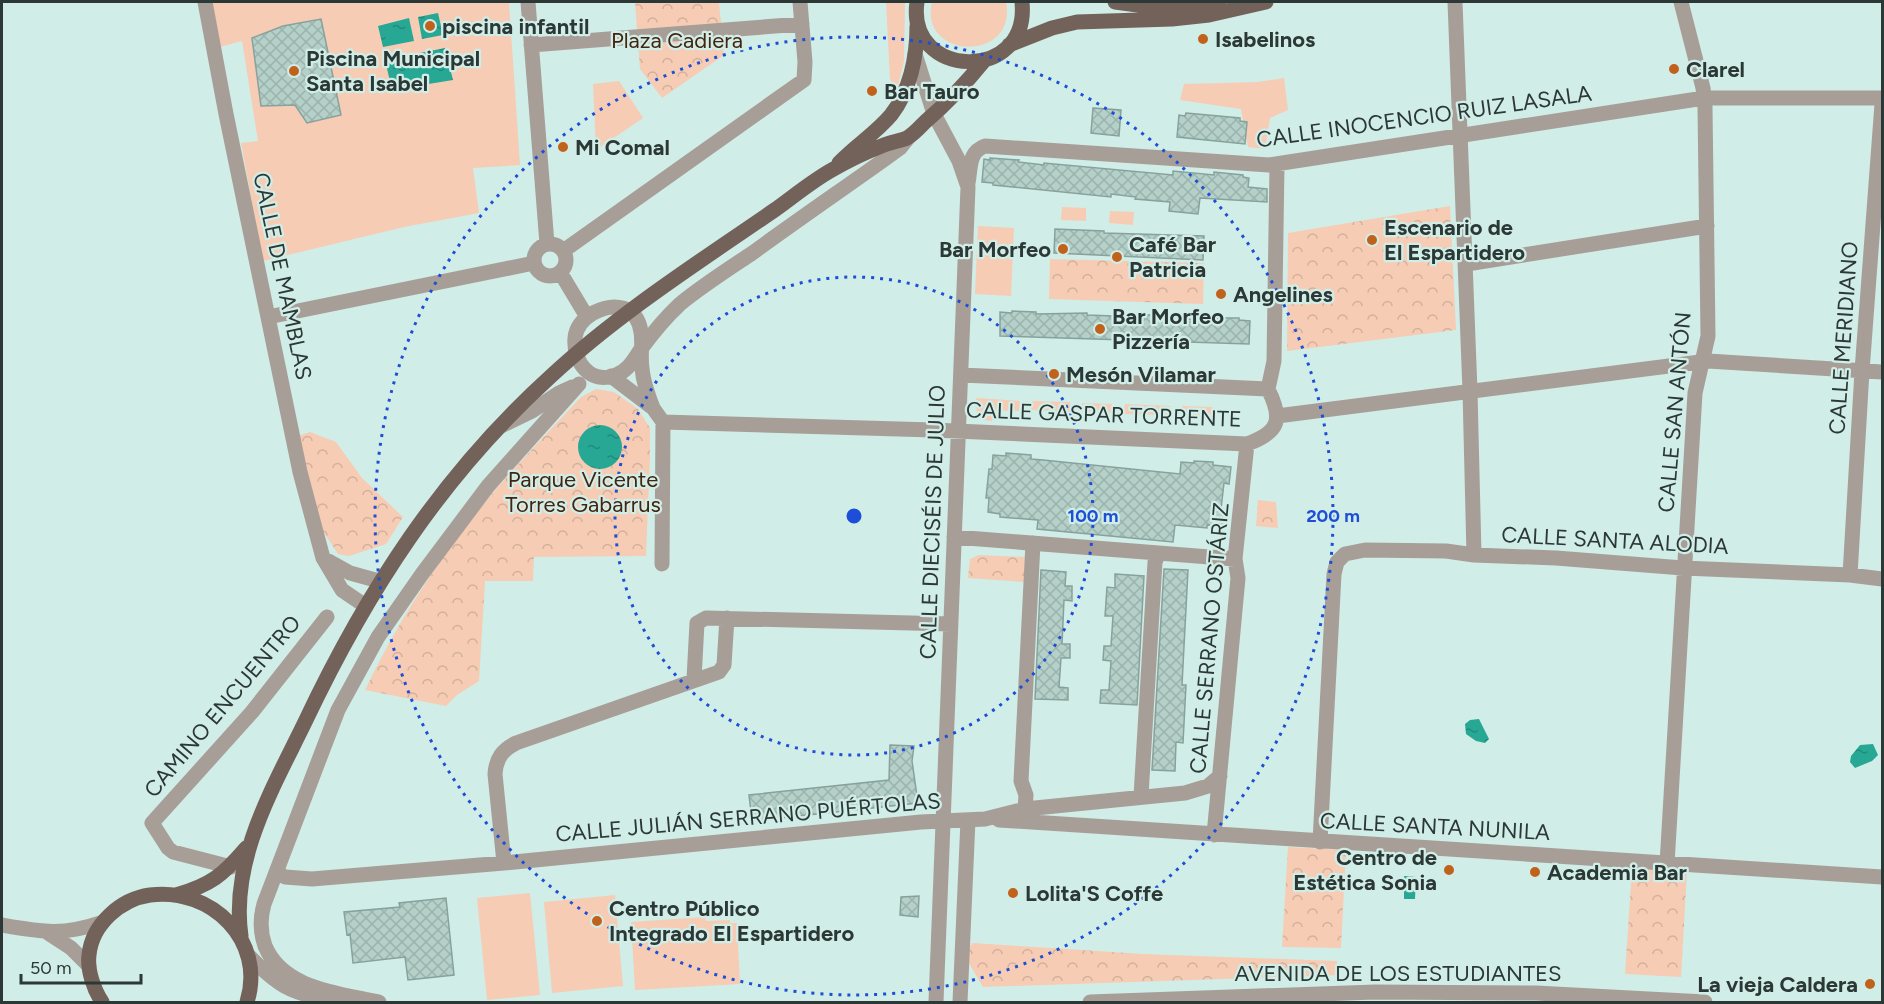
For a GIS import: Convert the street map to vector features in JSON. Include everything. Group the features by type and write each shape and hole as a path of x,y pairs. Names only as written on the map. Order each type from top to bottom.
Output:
{"main road":[{"path":"247,1002 252,978 249,956 238,921 239,893 250,843 332,663 379,582 437,500 500,427 550,376 631,310 831,171 890,116 906,88 915,54 917,2"},
{"path":"831,171 880,147 908,138 983,62 1009,45 1020,26 1022,2"},
{"path":"1114,2 1153,7 1259,3"},
{"path":"1009,45 1052,28 1077,22 1172,19 1209,15 1259,3"},
{"path":"917,23 933,49 947,58 963,63 983,62"},
{"path":"176,895 212,882 231,867 250,843"},
{"path":"102,1002 93,983 89,966 88,956 91,944 103,922 123,905 135,899 148,895 176,895 190,899 213,909 241,936"}],"street":[{"name":"CALLE DE MAMBLAS","path":"205,2 300,472 323,558 342,590 364,605"},
{"path":"528,2 548,244"},
{"path":"563,251 804,80 805,62 800,2"},
{"path":"1455,2 1474,555"},
{"name":"CALLE SAN ANTÓN","path":"1667,864 1683,568 1696,387 1708,336 1704,98 1681,2"},
{"path":"531,45 802,24"},
{"name":"CALLE DIECISÉIS DE JULIO","path":"915,54 934,114 959,160 968,188 936,1002"},
{"name":"CALLE INOCENCIO RUIZ LASALA","path":"968,188 975,150 985,146 1277,165 1704,98 1882,98"},
{"name":"CALLE MERIDIANO","path":"1850,575 1862,370 1878,234 1882,104"},
{"path":"500,427 532,411 559,393 629,366 672,313 689,297 885,159 900,148 908,138"},
{"path":"1268,389 1274,361 1277,165"},
{"path":"1473,263 1707,226"},
{"path":"548,244 556,245 563,251 565,265 560,272 555,275 540,273 534,263 538,249 548,244"},
{"path":"268,317 534,263"},
{"path":"560,272 587,316"},
{"path":"653,408 604,376 583,368 576,355 576,330 587,316 610,307 622,307 631,310 640,326 644,380 653,408 663,422 662,564"},
{"path":"1277,416 1702,362 1725,361 1882,372"},
{"name":"CALLE GASPAR TORRENTE","path":"663,422 958,431 1247,444 1272,431 1277,416 1274,401 1268,389 961,375"},
{"path":"379,1002 328,991 300,982 275,963 264,943 261,924 264,904 338,710 378,637 492,481 579,384"},
{"name":"CALLE SERRANO OSTÁRIZ","path":"1214,835 1238,578 1234,559 1247,444"},
{"path":"954,537 1234,559"},
{"path":"1025,809 1026,795 1022,781 1033,543"},
{"name":"CALLE SANTA ALODIA","path":"1320,842 1334,574 1337,562 1345,554 1365,550 1446,551 1474,555 1556,558 1683,568 1850,575 1882,579"},
{"path":"1141,796 1155,562 1159,553"},
{"path":"323,558 350,573 379,582"},
{"name":"CAMINO ENCUENTRO","path":"231,867 173,852 168,849 152,823 252,712 327,617"},
{"path":"694,679 697,623 706,618 951,624"},
{"path":"504,863 495,774 499,758 506,748 694,679 719,672 724,665 727,618"},
{"name":"CALLE JULIÁN SERRANO PUÉRTOLAS","path":"277,872 285,877 312,879 504,863 943,820 985,819 1025,809 1185,793 1200,789 1220,776"},
{"name":"CALLE SANTA NUNILA","path":"985,819 1882,877"},
{"path":"960,1002 968,820"},
{"path":"2,925 48,933 78,929 103,922"},
{"path":"48,933 71,948 89,966"},
{"path":"249,956 269,976 286,988 300,994 337,1002"},
{"name":"AVENIDA DE LOS ESTUDIANTES","path":"1090,1002 1375,992 1536,993 1705,1002"}],"green space":[{"path":"212,2 509,2 520,165 473,168 479,213 404,227 263,261 241,143 258,141 242,41 220,47"},
{"name":"Plaza Cadiera","path":"635,2 719,2 724,55 662,98 640,69"},
{"path":"886,2 905,2 904,61 898,86 890,79"},
{"path":"932,2 1006,2 1006,22 998,36 984,44 968,47 952,44 939,35 932,21"},
{"path":"1284,78 1288,110 1270,118 1265,149 1248,147 1241,109 1180,100 1184,84 1258,82"},
{"path":"619,81 643,118 596,150 593,84"},
{"path":"1450,206 1456,330 1287,351 1288,233"},
{"path":"1062,207 1086,208 1086,221 1061,220"},
{"path":"1110,211 1134,212 1133,225 1109,223"},
{"path":"978,226 1014,228 1011,296 975,294"},
{"path":"1050,259 1204,263 1203,304 1049,299"},
{"name":"Parque Vicente Torres Gabarrus","path":"596,389 614,392 638,409 650,428 646,556 534,557 533,581 485,581 479,681 457,695 446,706 365,690 401,622 458,536 500,485 581,397"},
{"path":"976,398 1020,401 1019,411 984,410 984,413 993,413 992,421 985,420 977,415"},
{"path":"1032,401 1070,402 1070,412 1031,410"},
{"path":"1082,403 1112,404 1112,413 1082,412"},
{"path":"1125,404 1170,406 1169,415 1124,414"},
{"path":"1182,406 1212,407 1212,416 1182,415"},
{"path":"310,432 336,442 362,478 403,517 386,544 349,556 338,554 321,528 298,436"},
{"path":"1258,500 1276,502 1278,528 1256,526"},
{"path":"979,555 1025,557 1024,582 968,578 970,559"},
{"path":"1288,847 1346,850 1341,948 1282,947"},
{"path":"1632,868 1687,871 1681,977 1625,974"},
{"path":"530,893 540,995 487,1000 477,898"},
{"path":"615,895 623,986 552,993 544,902"},
{"path":"705,917 706,921 730,920 730,923 737,923 740,984 635,990 631,922"},
{"path":"973,943 1143,954 1337,961 1338,975 983,987 963,953"}],"water":[{"name":"piscina infantil","path":"438,13 443,35 422,39 418,17"},
{"name":"piscina infantil","path":"409,18 414,41 383,47 378,26"},
{"path":"445,48 453,80 392,90 385,60"},
{"path":"600,425 609,426 616,431 621,438 621,456 616,463 609,468 600,469 591,468 584,463 579,456 578,447 579,438 584,431 591,426"},
{"path":"1479,719 1489,739 1485,743 1476,741 1466,734 1465,724 1470,720"},
{"path":"1873,744 1878,755 1872,761 1855,768 1850,762 1851,756 1860,745"},
{"path":"1404,876 1416,877 1415,899 1404,899"}],"building":[{"name":"Piscina Municipal Santa Isabel","path":"321,19 341,115 307,123 295,105 261,106 252,38 283,26"},
{"path":"1093,108 1121,110 1119,136 1091,133"},
{"path":"1186,113 1240,118 1240,121 1247,122 1245,144 1177,137 1179,115 1185,116"},
{"path":"990,158 1044,165 1044,163 1173,175 1173,171 1243,175 1249,178 1248,187 1267,189 1267,202 1200,198 1198,214 1169,211 1170,202 1135,199 1136,197 1111,194 1111,197 993,185 993,183 982,182 984,159 990,160"},
{"path":"1055,229 1204,236 1203,260 1054,253"},
{"path":"1012,311 1036,312 1036,314 1186,316 1186,319 1215,320 1215,318 1239,318 1239,320 1250,321 1249,344 1000,336 1000,312 1012,313"},
{"path":"1006,453 1031,455 1031,459 1180,474 1181,462 1213,462 1213,465 1231,467 1229,484 1224,483 1221,509 1227,510 1226,526 1207,525 1207,528 1175,525 1173,542 1037,529 1038,520 1000,517 1000,514 988,512 989,498 986,498 993,455 1006,456"},
{"path":"1164,569 1188,570 1182,685 1186,685 1183,743 1176,742 1175,771 1152,770"},
{"path":"1041,570 1066,572 1065,586 1072,586 1072,601 1064,600 1062,644 1070,644 1070,658 1061,658 1059,687 1068,688 1068,700 1035,699"},
{"path":"1115,574 1144,576 1137,705 1100,703 1101,690 1109,690 1111,661 1103,660 1104,646 1111,646 1113,616 1105,616 1107,587 1115,588"},
{"path":"890,745 914,746 912,761 918,803 752,821 749,795 889,780"},
{"path":"919,896 918,917 900,915 901,897"},
{"path":"446,898 454,975 408,980 405,957 353,963 350,934 347,935 344,912 400,907 399,903"}],"place":[{"name":"piscina infantil","path":"430,26"},
{"name":"Isabelinos","path":"1203,39"},
{"name":"Clarel","path":"1674,69"},
{"name":"Piscina Municipal Santa Isabel","path":"294,71"},
{"name":"Bar Tauro","path":"872,91"},
{"name":"Mi Comal","path":"563,147"},
{"name":"Escenario de El Espartidero","path":"1372,240"},
{"name":"Bar Morfeo","path":"1063,249"},
{"name":"Café Bar Patricia","path":"1117,257"},
{"name":"Angelines","path":"1221,294"},
{"name":"Bar Morfeo Pizzería","path":"1100,329"},
{"name":"Mesón Vilamar","path":"1054,374"},
{"name":"Centro de Estética Sonia","path":"1449,870"},
{"name":"Academia Bar","path":"1535,872"},
{"name":"Lolita'S Coffe","path":"1013,893"},
{"name":"Centro Público Integrado El Espartidero","path":"597,921"},
{"name":"La vieja Caldera","path":"1870,984"}]}
